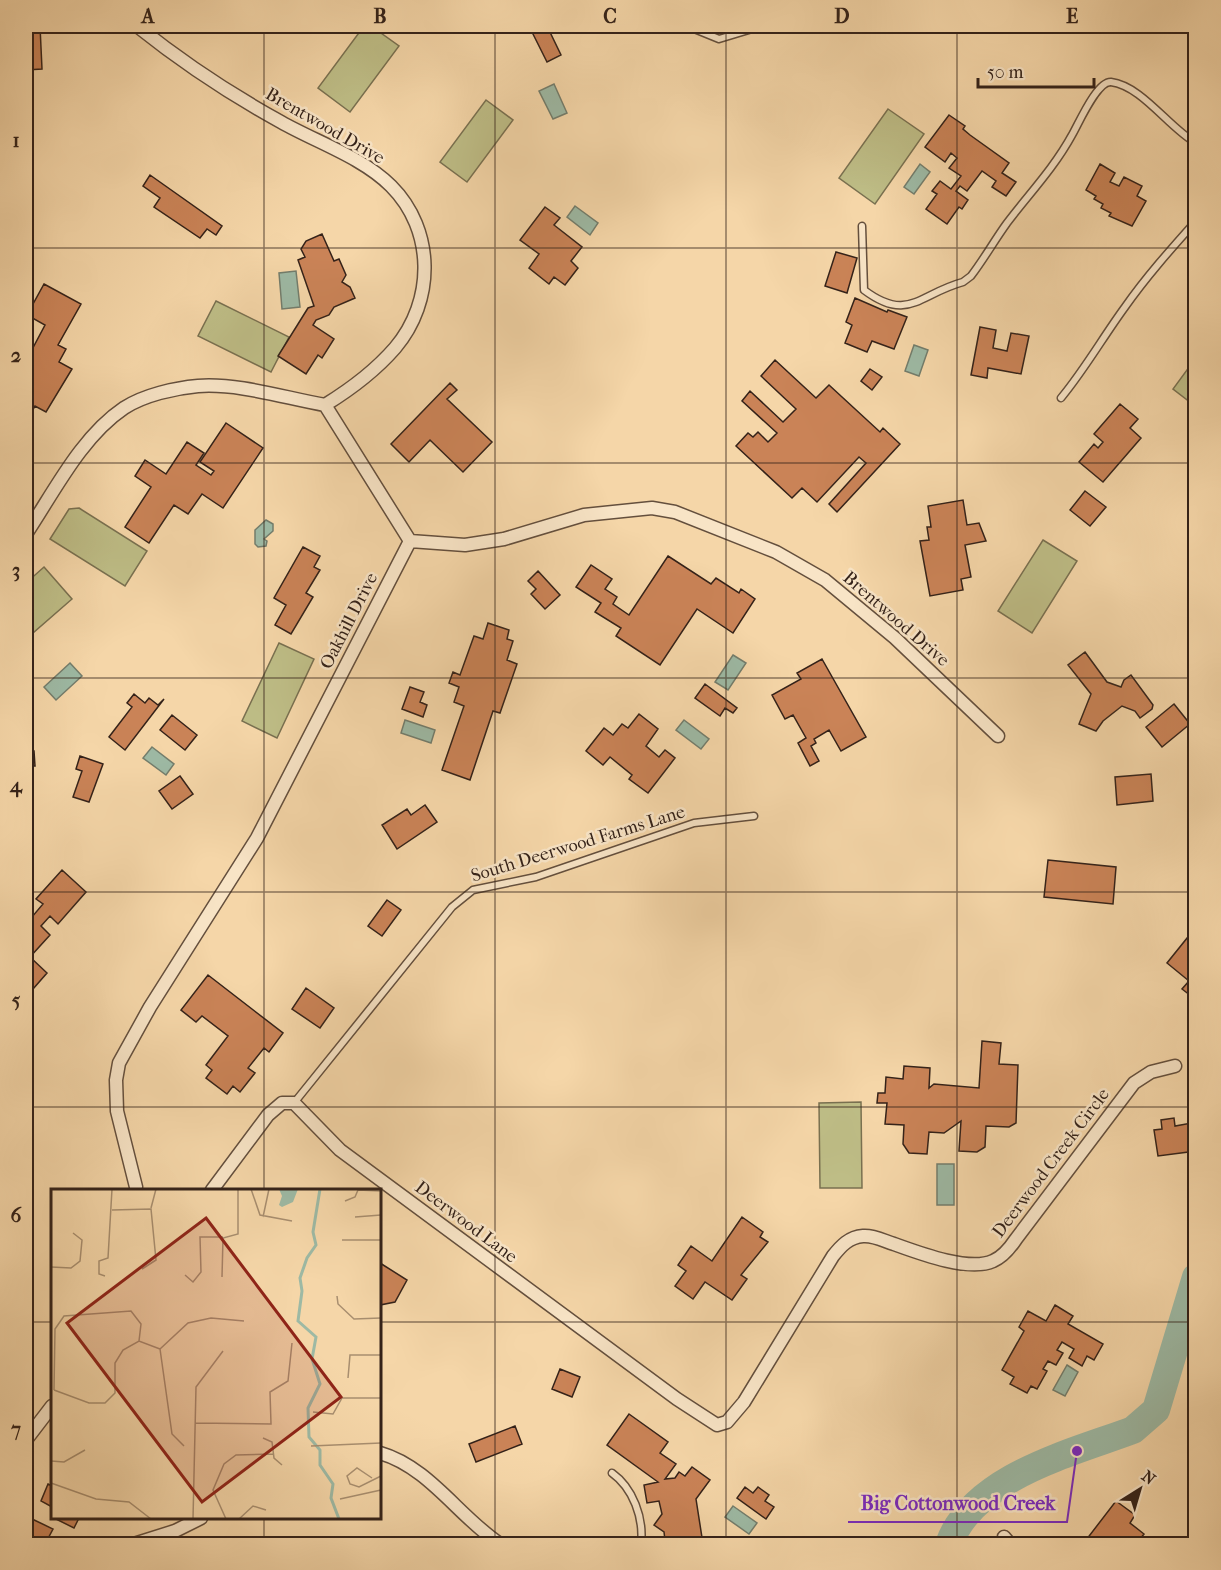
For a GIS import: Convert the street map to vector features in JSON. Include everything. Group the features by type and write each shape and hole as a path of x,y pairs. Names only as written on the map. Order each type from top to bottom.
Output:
{"street":[{"name":"Brentwood Drive","path":"138,26 182,62 280,122 357,163 390,185 406,204 416,222 424,244 425,265 422,291 414,319 396,347 381,362 358,384 325,405"},
{"path":"26,534 78,457 100,430 124,408 144,398 200,386 243,390 325,405 410,541"},
{"name":"Brentwood Drive","path":"410,541 465,545 504,539 584,515 652,508 675,512 776,552 825,580 895,638 998,736"},
{"name":"Oakhill Drive","path":"136,1187 117,1111 116,1080 119,1063 150,1007 256,838 410,541"},
{"name":"Deerwood Creek Circle","path":"727,1422 744,1402 833,1256 845,1242 863,1236 873,1237 916,1252 966,1264 981,1265 999,1258 1017,1239 1134,1083 1144,1075 1175,1066"},
{"path":"213,1189 268,1115 282,1102 294,1103"},
{"name":"Deerwood Lane","path":"294,1103 340,1150 514,1281 685,1404 717,1425 727,1422"},
{"path":"26,1440 51,1407"},
{"path":"381,1453 415,1470 500,1545"},
{"path":"134,1545 175,1531 199,1519"}],"lane":[{"path":"687,26 719,39 762,26"},
{"path":"862,226 864,290 879,301 904,307 963,282 971,276 1065,149 1096,92 1104,84 1110,82 1129,90 1166,117 1170,125 1196,143"},
{"path":"1061,398 1087,366 1113,323 1147,278 1196,221"},
{"name":"South Deerwood Farms Lane","path":"294,1103 452,907 473,891 536,877 694,823 754,816"},
{"path":"612,1473 624,1482 634,1500 642,1534 641,1545"}],"shaded area":[{"path":"364,26 371,26 399,46 350,112 318,88"},
{"path":"554,84 567,113 553,119 539,91"},
{"path":"486,100 513,120 467,182 440,162"},
{"path":"888,109 924,134 875,204 839,178"},
{"path":"920,164 930,172 914,194 904,187"},
{"path":"575,206 598,223 590,235 567,217"},
{"path":"296,271 300,307 282,309 279,273"},
{"path":"216,301 289,337 271,372 198,336"},
{"path":"914,345 928,350 919,376 905,371"},
{"path":"1195,359 1195,406 1173,389"},
{"path":"79,508 147,551 125,586 50,539 69,509"},
{"path":"266,520 273,524 273,531 264,539 267,541 266,546 258,547 255,544 255,530"},
{"path":"1043,540 1077,561 1032,633 998,611"},
{"path":"44,567 72,599 26,639 26,583"},
{"path":"279,643 314,659 277,738 242,721"},
{"path":"733,655 746,663 728,690 715,682"},
{"path":"70,663 82,676 56,700 44,687"},
{"path":"405,720 435,730 431,743 401,733"},
{"path":"684,720 709,739 701,749 676,730"},
{"path":"152,747 174,764 166,775 143,758"},
{"path":"861,1102 862,1188 820,1188 819,1103"},
{"path":"937,1164 954,1164 954,1205 937,1205"},
{"path":"1067,1365 1078,1372 1065,1396 1053,1390"},
{"path":"733,1506 757,1523 749,1534 725,1517"}],"building":[{"path":"40,26 42,69 26,70 26,27"},
{"path":"529,26 547,26 561,55 547,62"},
{"path":"949,115 965,126 963,129 970,135 1009,163 1002,173 1016,182 1006,196 992,187 996,181 982,171 967,191 960,186 956,191 968,200 962,209 959,207 947,224 926,209 937,194 932,191 940,181 951,189 961,176 949,168 957,158 951,153 945,162 925,147"},
{"path":"1100,164 1115,173 1110,182 1119,186 1124,177 1142,186 1137,196 1146,201 1132,226 1109,216 1111,213 1101,208 1103,204 1094,199 1096,196 1086,190"},
{"path":"150,175 222,226 216,235 207,229 200,238 154,207 160,198 143,186"},
{"path":"545,207 560,218 554,225 582,247 571,261 578,268 565,285 554,277 549,284 529,268 539,254 520,240"},
{"path":"322,234 334,261 339,259 346,275 342,282 350,287 355,298 334,307 329,315 316,320 313,325 334,339 322,358 318,355 306,374 278,356 308,308 314,306 298,260 305,257 301,249 306,241"},
{"path":"836,252 857,258 847,293 825,286"},
{"path":"44,284 81,304 58,345 66,349 59,362 72,369 46,412 35,406 30,415 26,413 26,361 45,325 27,315"},
{"path":"855,298 887,312 888,310 907,317 894,349 872,341 867,352 845,343 852,325 846,322"},
{"path":"980,327 996,330 993,348 1007,351 1011,333 1029,336 1021,374 988,368 987,378 971,375"},
{"path":"775,360 816,398 829,385 880,432 883,428 900,444 837,512 829,504 866,463 859,457 817,502 802,488 792,498 736,446 748,433 753,437 758,432 768,442 777,433 742,401 750,391 783,422 796,409 761,376"},
{"path":"870,369 882,377 872,390 861,381"},
{"path":"450,383 457,390 447,399 492,442 463,472 430,440 409,462 391,444"},
{"path":"1120,404 1138,419 1130,428 1141,438 1103,482 1079,462 1094,444 1098,448 1103,442 1094,434"},
{"path":"226,423 263,448 223,508 202,494 188,514 174,505 149,543 125,527 151,487 135,476 145,460 166,474 187,442 204,453 196,465 211,475 214,471 200,462"},
{"path":"1085,491 1106,507 1090,526 1070,510"},
{"path":"963,500 967,525 979,523 986,541 965,545 971,577 961,579 963,590 930,596 920,541 929,540 927,527 931,527 928,506"},
{"path":"303,547 320,556 314,567 320,570 306,593 313,597 291,634 275,625 286,605 274,598"},
{"path":"668,556 711,584 716,578 739,593 741,589 755,599 733,633 697,609 660,665 616,636 621,628 595,612 601,603 576,587 591,565 612,579 605,589 617,597 613,604 629,615"},
{"path":"538,571 560,595 545,609 531,594 536,589 528,581"},
{"path":"488,623 509,630 507,639 513,641 507,660 517,664 500,713 493,711 470,780 442,770 464,706 454,702 459,687 449,683 453,672 460,675 474,636 483,639"},
{"path":"1085,652 1107,682 1121,687 1124,680 1131,675 1153,705 1152,709 1140,718 1135,711 1122,706 1103,721 1096,731 1079,724 1091,694 1068,665"},
{"path":"822,659 866,737 841,751 829,730 814,739 816,743 811,746 819,761 810,766 798,743 806,738 793,715 785,719 772,695 801,679 797,673"},
{"path":"26,664 29,751 34,751 35,766 26,766"},
{"path":"705,684 737,708 733,713 725,708 720,716 695,698"},
{"path":"410,687 424,692 420,702 427,705 423,717 402,709"},
{"path":"134,694 145,703 149,698 158,705 164,699 125,750 109,737 132,707 127,703"},
{"path":"1174,704 1190,724 1162,747 1146,727"},
{"path":"639,714 658,729 646,746 659,757 665,750 675,758 648,793 629,779 632,775 610,757 603,765 586,751 604,728 613,735 622,724 628,728"},
{"path":"172,715 197,735 185,750 160,730"},
{"path":"80,756 103,764 89,802 73,797 82,771 76,769"},
{"path":"1151,774 1153,801 1117,805 1115,777"},
{"path":"180,776 193,794 172,809 159,791"},
{"path":"425,805 437,822 397,849 382,825 407,809 411,815"},
{"path":"1048,860 1116,867 1113,904 1044,897"},
{"path":"62,870 86,892 58,924 50,916 41,926 50,935 30,957 47,973 26,997 26,911 32,917 43,904 36,899"},
{"path":"387,900 401,910 382,936 368,926"},
{"path":"1196,927 1195,999 1182,989 1189,981 1167,963"},
{"path":"208,975 283,1033 269,1052 264,1048 248,1068 255,1073 240,1092 233,1086 227,1094 206,1078 212,1070 206,1065 228,1036 202,1016 196,1022 181,1010"},
{"path":"306,988 334,1008 320,1028 292,1009"},
{"path":"982,1041 1001,1043 999,1064 1018,1065 1016,1123 1009,1127 986,1126 985,1147 977,1152 959,1151 961,1121 944,1133 929,1132 927,1154 909,1153 903,1144 904,1125 885,1124 887,1103 877,1103 878,1093 885,1093 886,1077 903,1079 904,1066 930,1068 929,1088 934,1084 979,1088"},
{"path":"1196,1115 1196,1151 1158,1156 1154,1130 1162,1129 1161,1120 1174,1118 1175,1126 1192,1123 1191,1116"},
{"path":"742,1217 763,1232 760,1237 768,1242 741,1275 747,1279 732,1300 705,1282 693,1299 675,1286 686,1271 678,1265 691,1246 712,1261"},
{"path":"381,1264 407,1280 395,1302 381,1305"},
{"path":"1055,1305 1073,1316 1068,1324 1103,1344 1094,1360 1087,1356 1082,1366 1069,1358 1074,1349 1062,1342 1057,1350 1063,1353 1056,1365 1048,1361 1043,1369 1047,1371 1037,1389 1031,1386 1027,1393 1010,1384 1014,1377 1002,1370 1024,1331 1019,1327 1028,1311 1046,1321"},
{"path":"560,1369 580,1377 572,1397 552,1389"},
{"path":"629,1414 668,1442 660,1453 676,1464 665,1479 675,1478 679,1472 685,1476 692,1467 710,1480 696,1499 703,1544 658,1544 657,1541 665,1540 664,1532 654,1525 662,1514 659,1501 647,1503 644,1485 658,1482 607,1445"},
{"path":"515,1426 522,1444 476,1462 469,1444"},
{"path":"48,1484 51,1486 51,1506 41,1501"},
{"path":"745,1487 753,1493 758,1487 769,1495 765,1501 774,1507 766,1519 737,1498"},
{"path":"1116,1501 1135,1515 1130,1523 1144,1534 1136,1544 1083,1544"},
{"path":"30,1518 53,1529 45,1544 26,1544 26,1527"},
{"path":"56,1519 78,1519 74,1528"}],"waterway":[{"path":"949,1544 962,1521 980,1501 1002,1484 1055,1458 1133,1430 1156,1410 1196,1277"}],"place":[{"name":"Big Cottonwood Creek","path":"1077,1451"}]}
